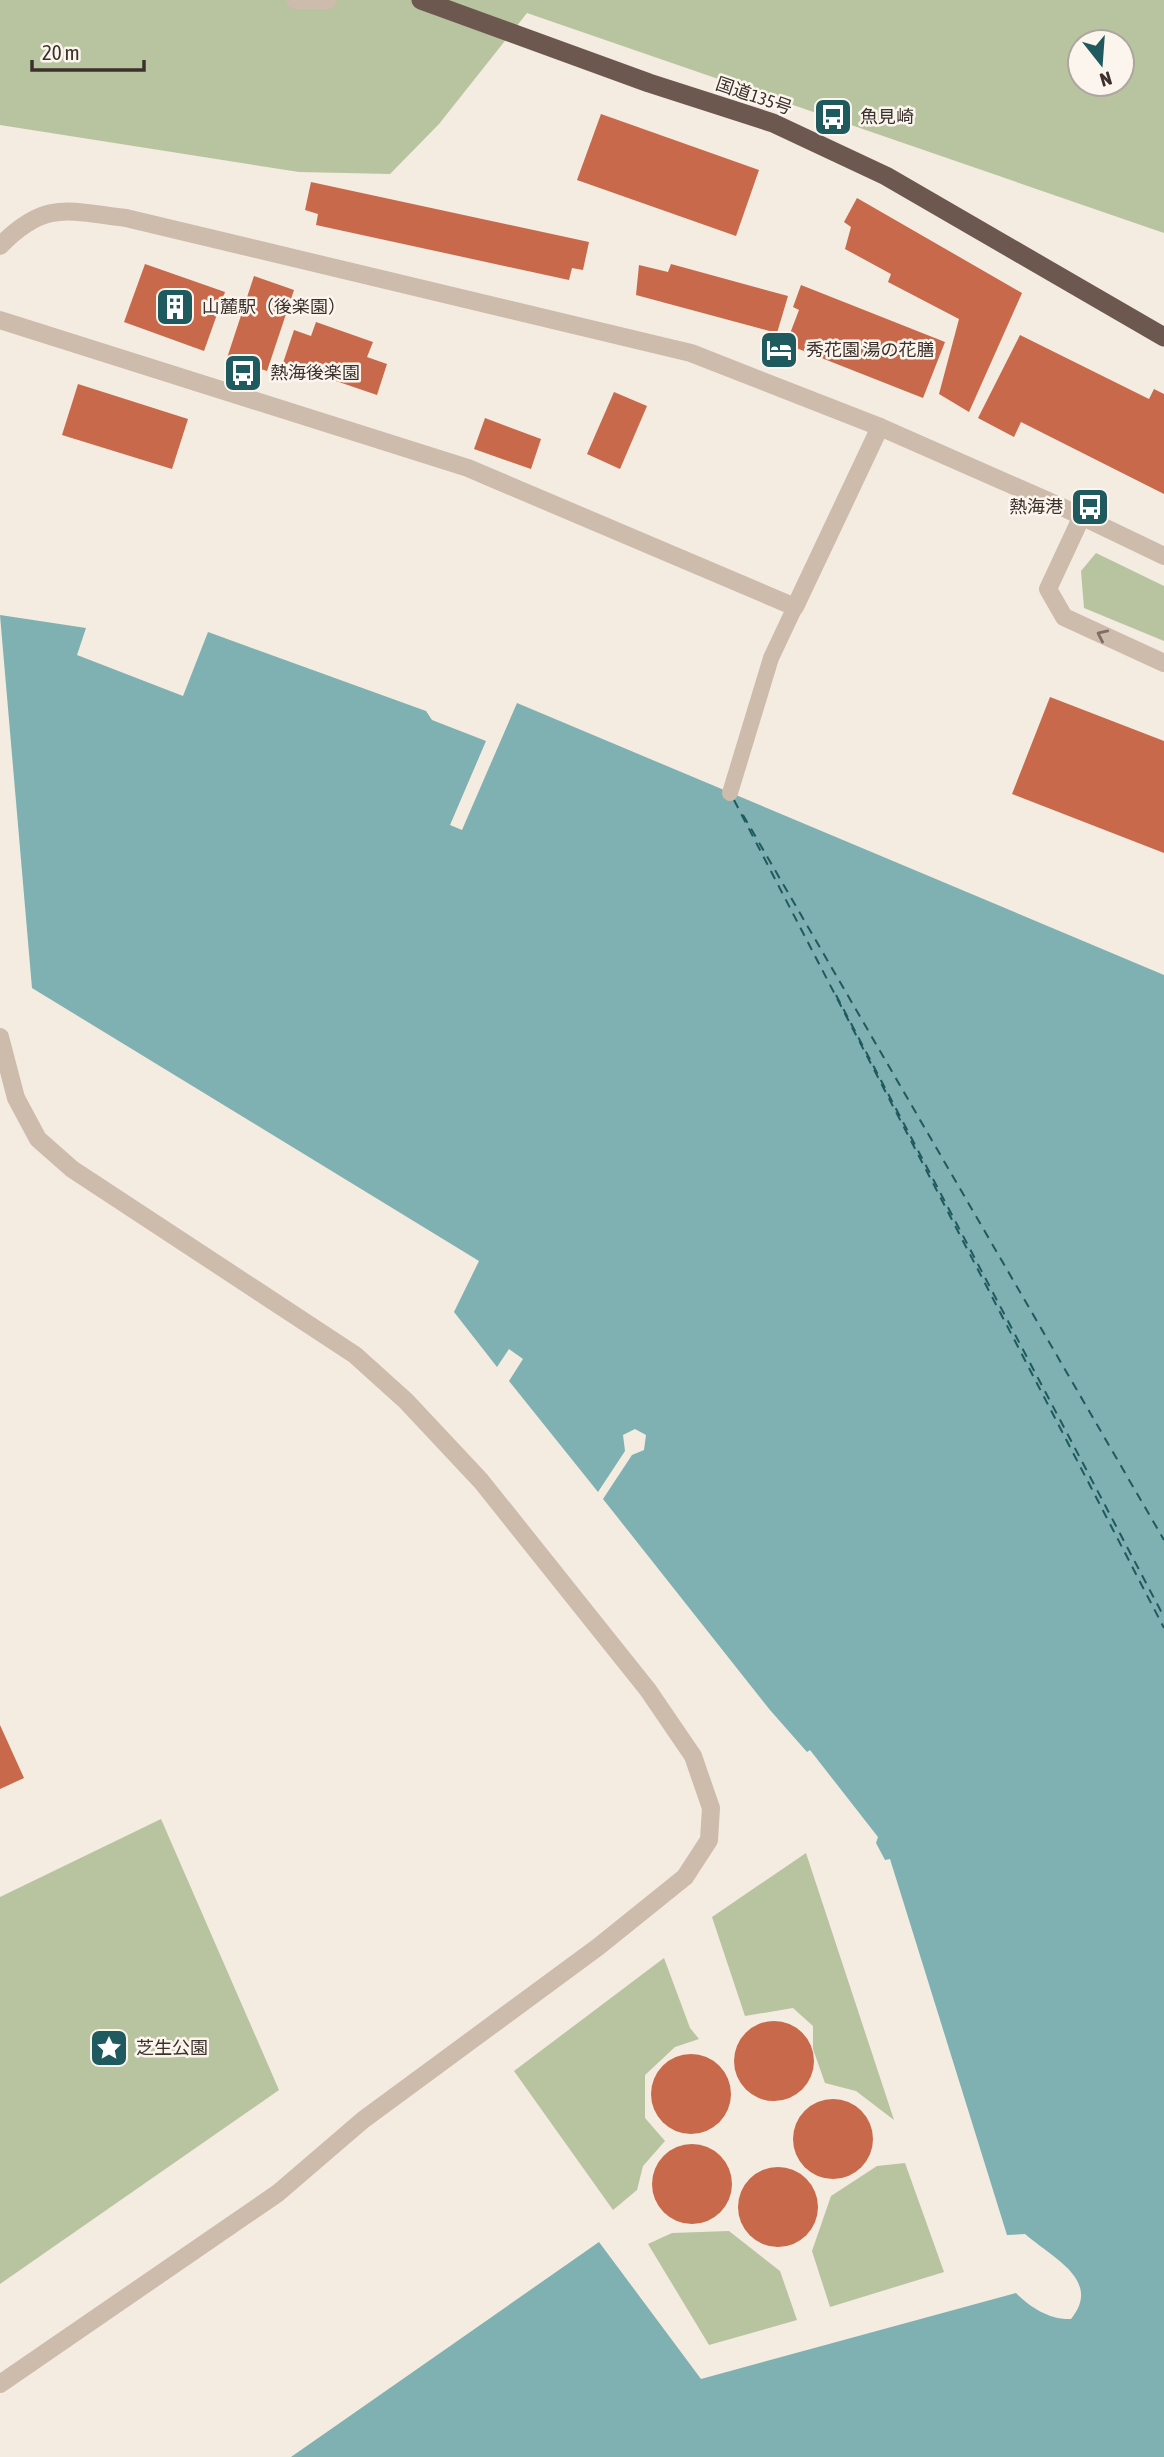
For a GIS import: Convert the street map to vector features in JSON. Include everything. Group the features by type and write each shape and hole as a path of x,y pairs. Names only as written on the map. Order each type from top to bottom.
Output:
{"highway":[{"name":"国道135号","path":"421,0 649,83 774,123 886,176 1164,337"}],"street":[{"path":"295,0 328,0"},
{"path":"0,246 22,223 60,210 126,218 691,353 880,427 1082,516 1164,556"},
{"path":"0,320 468,468 795,607 880,427"},
{"path":"1082,516 1048,589 1064,617 1164,663"},
{"path":"0,1046 16,1098 38,1139 72,1169 355,1355 406,1401 462,1461 648,1690 693,1756 711,1808 709,1840 685,1877 598,1947 363,2120 278,2193 0,2384"}],"lane":[{"path":"730,793 771,658 795,607"}],"green space":[{"path":"0,0 1164,0 1164,233 527,13 439,124 390,174 299,172 0,125"},
{"path":"1096,553 1164,586 1164,641 1084,608 1081,571"},
{"path":"161,1819 279,2090 0,2284 0,1897"},
{"path":"806,1853 894,2120 856,2091 825,2083 813,2049 813,2026 793,2008 745,2016 712,1917"},
{"path":"664,1958 690,2028 699,2039 675,2047 645,2075 645,2118 665,2141 643,2166 637,2190 613,2210 514,2071"},
{"path":"905,2163 944,2272 830,2307 812,2251 831,2196 877,2166"},
{"path":"729,2231 780,2271 797,2320 709,2345 648,2244 672,2233"}],"water":[{"path":"0,615 86,628 77,655 183,696 208,632 426,711 432,720 486,741 450,825 462,830 517,703 1164,975 1164,2457 291,2457 599,2242 701,2379 1016,2293 1041,2312 1071,2319 1079,2305 1081,2293 1070,2270 1048,2252 1025,2234 1007,2235 890,1859 885,1860 876,1843 878,1837 810,1750 807,1752 770,1710 603,1499 632,1455 644,1450 646,1435 635,1429 623,1435 625,1451 598,1492 509,1381 523,1359 509,1349 497,1367 454,1312 479,1261 32,988"}],"building":[{"path":"601,114 759,170 736,236 577,180"},
{"path":"311,182 589,242 583,270 572,268 569,280 316,225 318,214 305,210"},
{"path":"857,198 1022,293 969,412 939,394 959,319 888,282 891,274 845,249 851,227 844,222"},
{"name":"山麓駅（後楽園）","path":"145,264 225,292 204,351 124,322"},
{"path":"671,264 788,296 777,333 636,295 639,265 668,272"},
{"path":"254,276 294,290 267,371 227,358"},
{"path":"801,285 945,342 923,398 786,344 799,310 793,307"},
{"path":"316,322 373,342 367,357 387,364 377,395 283,363 294,330 311,336"},
{"path":"1020,335 1149,399 1154,389 1164,394 1164,494 1021,422 1014,437 978,418"},
{"path":"78,384 188,419 172,469 62,435"},
{"path":"614,392 647,406 620,469 587,454"},
{"path":"485,418 541,439 531,469 474,449"},
{"path":"1050,697 1164,741 1164,853 1012,794"},
{"path":"0,1725 24,1778 0,1789"},
{"path":"774,2021 789,2024 802,2033 811,2046 814,2061 811,2076 802,2089 789,2098 774,2101 759,2098 746,2089 737,2076 734,2061 737,2046 746,2033 759,2024"},
{"path":"691,2054 706,2057 719,2066 728,2079 731,2094 728,2109 719,2122 706,2131 691,2134 676,2131 663,2122 654,2109 651,2094 654,2079 663,2066 676,2057"},
{"path":"833,2099 848,2102 861,2111 870,2124 873,2139 870,2154 861,2167 848,2176 833,2179 818,2176 805,2167 796,2154 793,2139 796,2124 805,2111 818,2102"},
{"path":"692,2144 707,2147 720,2156 729,2169 732,2184 729,2199 720,2212 707,2221 692,2224 677,2221 664,2212 655,2199 652,2184 655,2169 664,2156 677,2147"},
{"path":"778,2167 793,2170 806,2179 815,2192 818,2207 815,2222 806,2235 793,2244 778,2247 763,2244 750,2235 741,2222 738,2207 741,2192 750,2179 763,2170"}],"ferry route":[{"path":"734,800 1164,1628"},
{"path":"743,815 1164,1540"},
{"path":"836,995 1164,1617"}],"place":[{"name":"魚見崎","path":"833,117"},
{"name":"山麓駅（後楽園）","path":"175,307"},
{"name":"秀花園 湯の花膳","path":"779,350"},
{"name":"熱海後楽園","path":"243,373"},
{"name":"熱海港","path":"1090,507"},
{"name":"芝生公園","path":"109,2048"}]}
